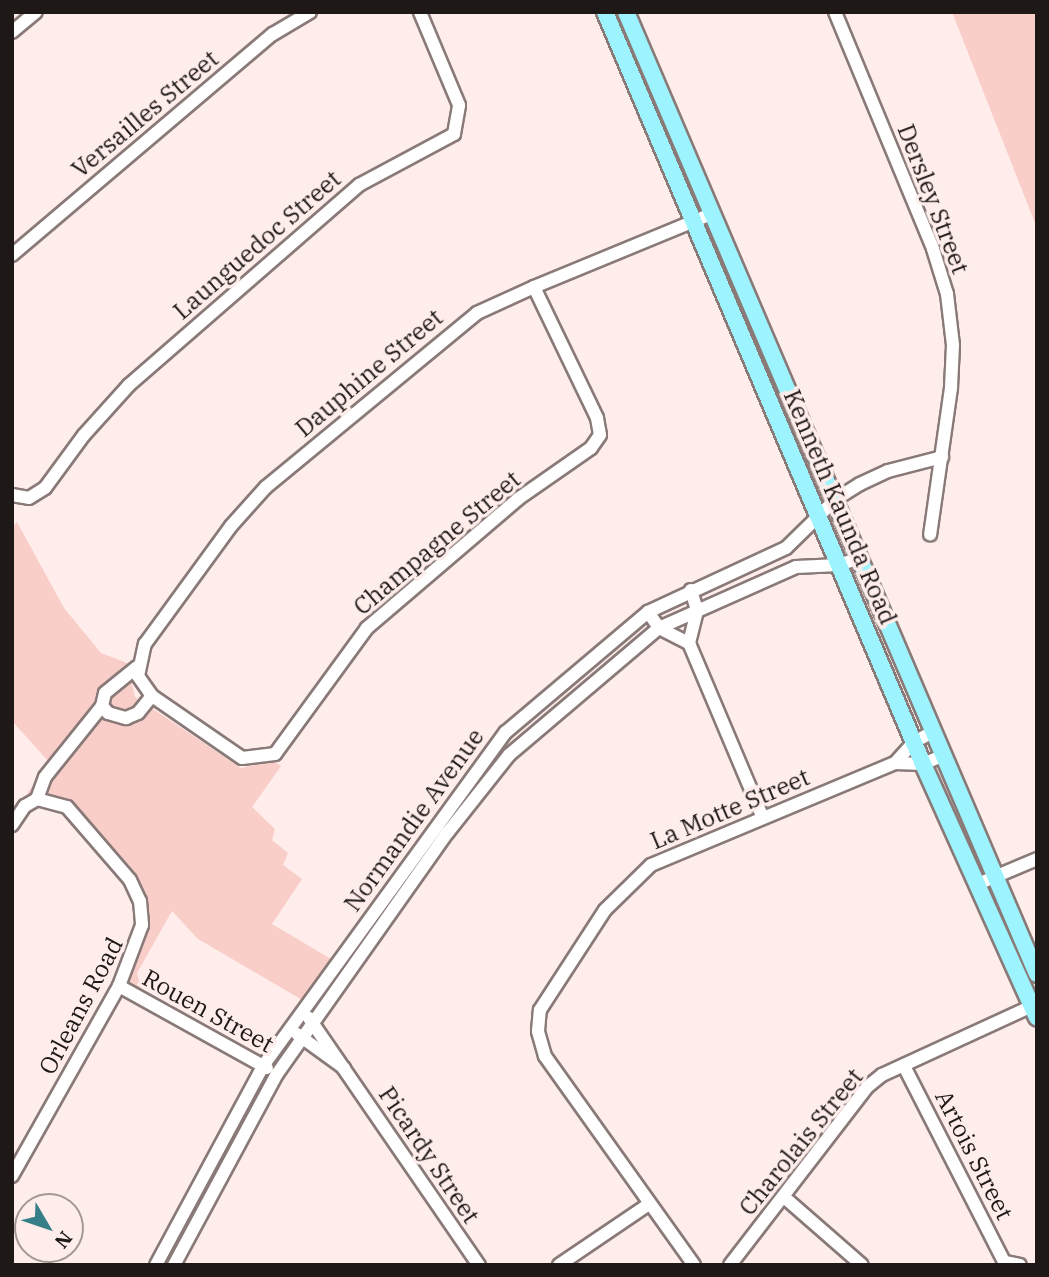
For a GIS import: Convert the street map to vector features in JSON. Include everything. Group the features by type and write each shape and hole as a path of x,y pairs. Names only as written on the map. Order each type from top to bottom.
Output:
{"main road":[{"name":"Kenneth Kaunda Road","path":"605,12 820,513 886,678 1033,1012"},
{"name":"Kenneth Kaunda Road","path":"626,12 1037,974"},
{"path":"886,678 905,670"}],"street":[{"path":"12,32 36,12"},
{"name":"Versailles Street","path":"12,254 273,34 310,12"},
{"name":"Launguedoc Street","path":"12,495 29,498 45,488 84,435 129,385 359,185 454,134 459,106 420,12"},
{"name":"Dersley Street","path":"835,12 933,249 947,294 953,361 930,535"},
{"name":"Dauphine Street","path":"138,667 145,644 231,526 266,486 459,325 534,287 711,214"},
{"name":"Champagne Street","path":"138,667 142,685 152,696 242,758 275,754 367,628 518,499 591,448 600,436 597,418 534,287"},
{"name":"Normandie Avenue","path":"156,1265 263,1066 485,755 524,714 649,612 691,590 786,548 836,499 888,471 942,457"},
{"name":"Normandie Avenue","path":"174,1265 277,1074 301,1037 462,814 538,729 659,628 802,565 839,565 859,558"},
{"path":"691,590 697,610 689,643 762,817"},
{"path":"649,612 659,628 689,643"},
{"path":"12,825 25,806 42,798 45,778 102,706 105,693 138,667"},
{"path":"102,706 108,713 125,718 138,712 152,696"},
{"path":"524,714 538,729"},
{"name":"La Motte Street","path":"694,1265 545,1056 538,1031 540,1010 605,910 651,864 895,762 914,742 933,732"},
{"name":"La Motte Street","path":"895,762 923,764 944,755"},
{"name":"Orleans Road","path":"12,1176 119,986 141,937 142,913 136,890 76,815 42,798"},
{"path":"978,884 1037,859"},
{"name":"Rouen Street","path":"119,986 277,1074"},
{"name":"Picardy Street","path":"301,1011 313,1021 479,1265"},
{"name":"Charolais Street","path":"730,1265 867,1087 904,1066 1033,1012"},
{"name":"Picardy Street","path":"289,1028 345,1068"},
{"name":"Artois Street","path":"904,1066 1005,1264"},
{"path":"784,1197 862,1265"},
{"path":"559,1265 649,1204"},
{"path":"1005,1264 1020,1265"}],"shaded area":[{"path":"952,12 1037,12 1037,228"},
{"path":"17,522 64,608 101,653 127,663 135,697 241,768 274,761 281,766 252,807 275,829 272,840 288,853 283,865 302,879 272,924 331,959 304,1001 198,939 172,911 137,973 142,993 123,983 142,945 144,924 139,895 69,808 27,800 28,792 50,763 12,721 12,528"}]}
